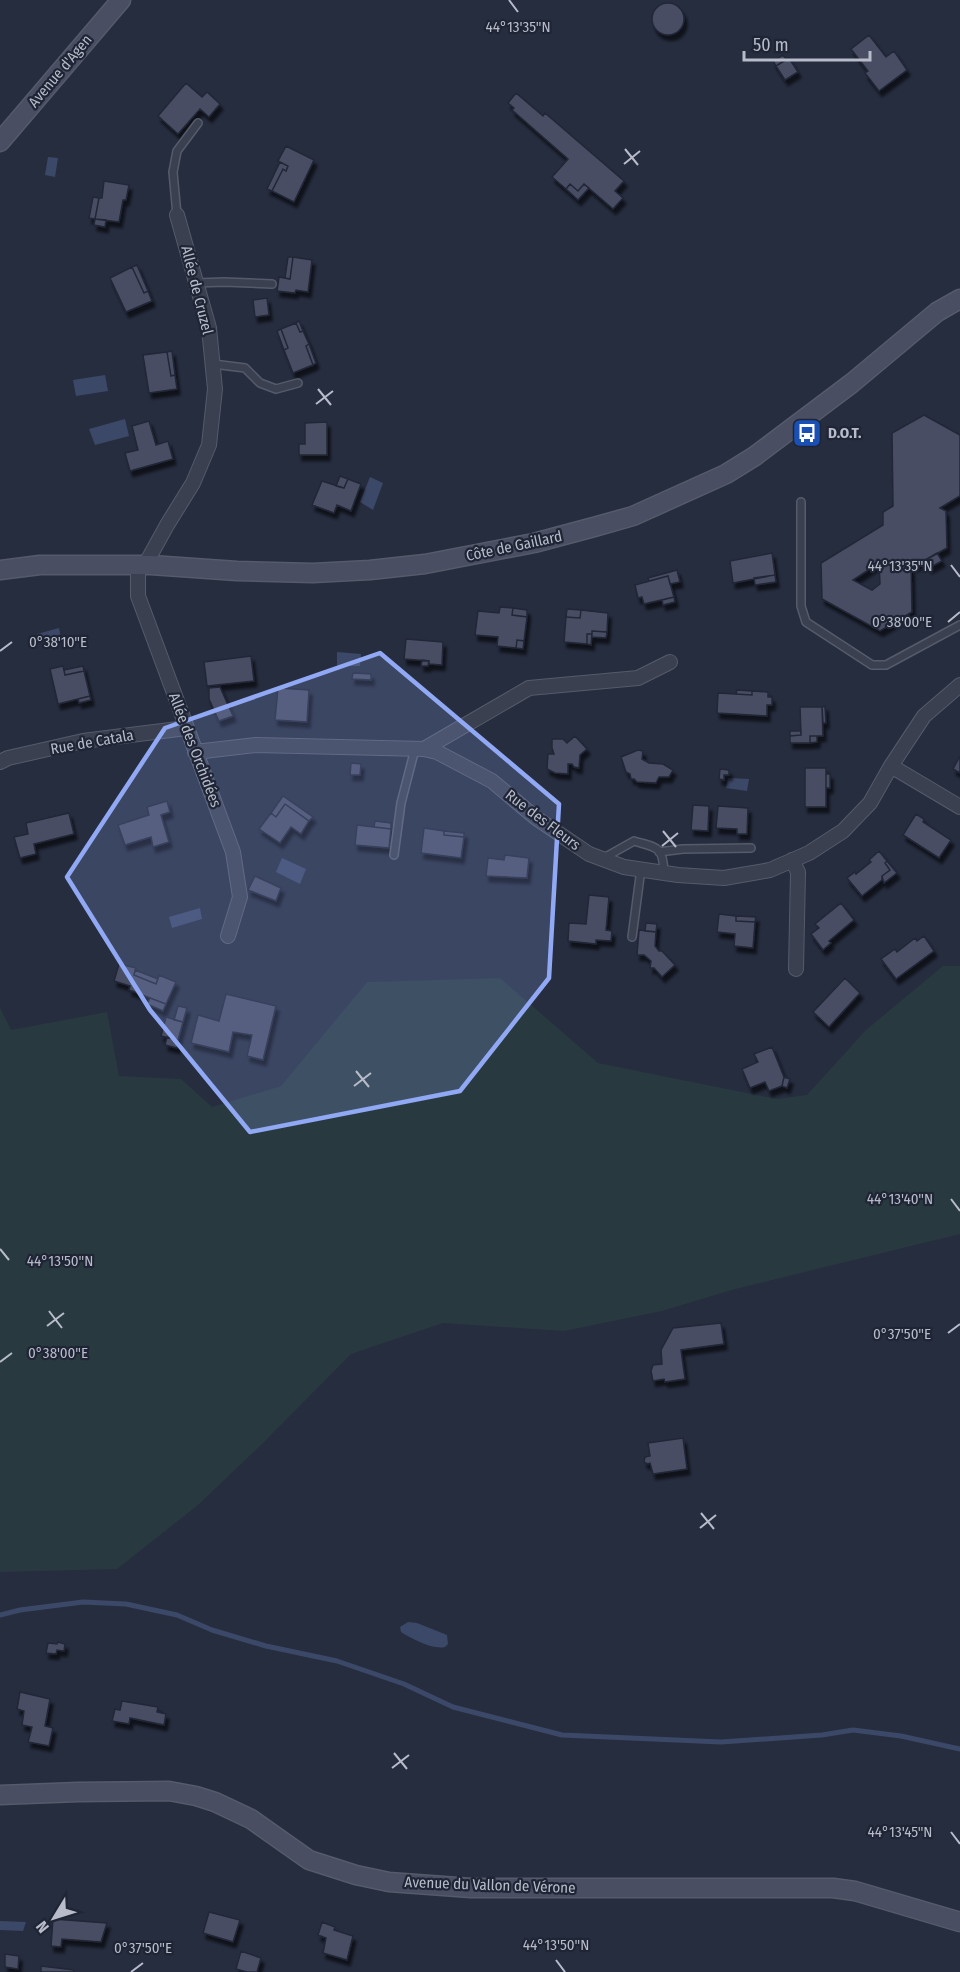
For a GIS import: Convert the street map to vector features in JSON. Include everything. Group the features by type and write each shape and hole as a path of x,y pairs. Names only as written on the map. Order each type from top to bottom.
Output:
{"main road":[{"name":"Avenue d'Agen","path":"0,142 121,0"},
{"name":"Côte de Gaillard","path":"0,570 40,566 141,565 313,573 370,570 425,564 534,543 633,516 726,474 755,456 852,383 937,312 960,299"},
{"name":"Avenue du Vallon de Vérone","path":"0,1795 169,1791 196,1796 251,1819 309,1860 356,1875 389,1882 471,1888 833,1888 855,1891 960,1922"}],"street":[{"name":"Allée de Cruzel","path":"141,565 193,483 209,445 215,388 209,328 177,215"},
{"name":"Allée des Orchidées","path":"141,565 138,597 233,852 240,897 228,936"},
{"path":"419,749 529,688 638,678 670,662"},
{"name":"Rue des Fleurs","path":"195,752 256,744 419,749 437,752 492,781 536,819 589,854 624,867 724,878 770,870 809,853 843,831 870,803 924,716 960,685"},
{"name":"Rue de Catala","path":"0,762 8,758 83,741 186,728"},
{"path":"891,766 960,807"},
{"path":"792,860 798,872 796,969"}],"lane":[{"path":"177,215 173,172 177,151 198,123"},
{"path":"196,284 224,282 272,284"},
{"path":"213,364 244,368 260,383 276,388 298,383"},
{"path":"801,502 801,606 806,622 872,665 886,665 960,626"},
{"path":"394,855 401,803 419,749"},
{"path":"602,859 634,842 656,847 663,856 664,873"},
{"path":"659,852 682,849 751,848"},
{"path":"632,937 641,869"}],"highlighted area":[{"path":"380,653 559,804 549,978 460,1091 250,1132 150,1010 67,877 165,728"}],"shaded area":[{"path":"943,966 960,966 960,1234 735,1289 662,1311 564,1331 443,1323 351,1354 198,1505 117,1569 0,1572 0,1008 11,1030 107,1012 119,1076 181,1079 212,1107 281,1086 367,982 500,978 598,1063 777,1099 807,1095 866,1030"}],"water":[{"path":"48,157 58,158 55,177 45,175"},
{"path":"105,375 108,391 76,396 73,380"},
{"path":"125,419 129,436 95,445 89,429"},
{"path":"370,477 383,483 373,510 360,502"},
{"path":"59,628 61,638 40,641 37,634"},
{"path":"337,652 361,654 360,666 337,666"},
{"path":"728,778 749,779 747,791 726,788"},
{"path":"282,858 306,869 300,884 276,872"},
{"path":"200,908 202,919 172,928 169,917"},
{"path":"408,1622 417,1623 447,1635 448,1644 440,1648 411,1638 401,1632 400,1627"},
{"path":"0,1921 26,1922 23,1931 0,1930"}],"building":[{"path":"668,3 680,7 684,19 680,31 668,35 656,31 652,19 656,7"},
{"path":"869,35 886,57 894,51 907,70 879,91 865,73 868,71 851,49"},
{"path":"783,55 786,59 776,66 773,61"},
{"path":"789,58 798,72 785,80 776,66"},
{"path":"186,83 202,97 207,92 220,104 209,117 200,109 178,134 158,116"},
{"path":"516,93 543,116 545,113 624,181 615,191 623,198 613,209 584,184 578,191 570,184 566,189 552,177 568,159 512,110 514,108 508,103"},
{"path":"286,146 314,160 294,202 272,191 283,169 286,171 288,166 278,161"},
{"path":"280,162 288,166 286,171 283,169 272,191 267,189"},
{"path":"104,181 129,185 126,200 123,200 119,222 95,219 99,198 102,198"},
{"path":"570,184 578,191 584,184 589,188 578,200 566,189"},
{"path":"93,197 99,198 95,219 89,218"},
{"path":"95,219 106,220 105,227 94,225"},
{"path":"288,257 293,257 290,279 285,278"},
{"path":"293,257 312,260 308,292 277,291 279,277 290,279"},
{"path":"137,265 148,291 144,293 132,267"},
{"path":"132,267 144,293 148,291 152,301 126,312 110,278"},
{"path":"267,298 269,315 255,317 253,300"},
{"path":"299,321 303,331 300,332 296,323"},
{"path":"296,323 309,344 306,346 313,365 293,373 284,350 288,348 281,329"},
{"path":"281,329 288,348 284,350 277,331"},
{"path":"309,344 316,363 313,365 306,346"},
{"path":"172,351 175,375 171,376 167,352"},
{"path":"167,352 171,376 175,375 177,389 149,393 143,355"},
{"path":"924,415 960,435 960,496 940,508 946,511 947,548 915,566 911,563 912,612 880,631 822,599 821,563 883,525 883,512 893,506 892,433","holes":["879,563 880,584 872,590 853,580"]},
{"path":"149,421 156,445 168,441 173,459 130,471 125,453 138,450 132,426"},
{"path":"327,422 327,455 299,455 299,444 305,444 305,423"},
{"path":"340,476 348,479 344,488 336,486"},
{"path":"348,479 361,484 351,511 337,505 334,513 312,505 322,481 344,488"},
{"path":"772,553 775,575 733,583 730,561"},
{"path":"937,553 942,561 929,568 925,560"},
{"path":"677,570 680,582 670,584 668,576 649,581 648,578"},
{"path":"775,575 776,582 755,585 754,578"},
{"path":"668,576 674,597 644,604 642,597 638,598 635,585"},
{"path":"674,597 675,602 663,605 662,600"},
{"path":"500,607 513,608 512,615 527,617 524,641 517,640 516,648 497,646 498,637 475,635 478,611 499,613"},
{"path":"513,608 527,610 527,617 512,615"},
{"path":"567,609 581,610 580,618 566,617"},
{"path":"581,610 608,613 607,632 592,631 592,634 587,634 587,644 564,642 566,617 580,618"},
{"path":"592,631 607,632 606,638 592,637"},
{"path":"587,634 592,634 591,645 587,644"},
{"path":"406,639 443,642 442,665 429,664 429,661 404,659"},
{"path":"517,640 524,641 523,649 516,648"},
{"path":"251,656 254,681 207,686 204,662"},
{"path":"422,660 429,661 428,666 421,666"},
{"path":"63,666 65,675 84,671 90,696 58,704 50,669"},
{"path":"83,666 84,671 65,675 64,670"},
{"path":"353,673 371,674 371,680 352,679"},
{"path":"220,687 233,716 219,721 209,699 209,688"},
{"path":"278,688 309,690 307,722 275,720"},
{"path":"737,690 752,691 752,695 736,694"},
{"path":"752,691 768,692 768,697 772,697 772,705 767,705 767,716 717,713 718,693 752,695"},
{"path":"90,696 91,700 79,703 78,699"},
{"path":"825,706 826,723 823,723 822,707"},
{"path":"800,707 822,707 823,736 810,736 810,743 790,743 790,736 801,735"},
{"path":"790,731 801,731 801,735 790,736"},
{"path":"575,736 587,749 580,755 579,768 568,764 568,774 555,773 547,769 548,754 554,754 552,739 563,739 567,743"},
{"path":"810,736 817,736 817,742 810,743"},
{"path":"638,750 643,751 642,759 649,763 663,764 673,770 669,777 659,777 656,783 637,782 631,779 621,757"},
{"path":"960,756 960,773 953,769"},
{"path":"351,763 361,764 360,775 350,775"},
{"path":"805,768 826,768 826,807 805,807"},
{"path":"720,769 729,770 729,775 724,775 724,780 719,779"},
{"path":"826,774 830,774 830,788 826,788"},
{"path":"283,796 313,817 309,821 285,804 276,817 271,813"},
{"path":"167,801 170,812 161,815 169,842 153,847 151,837 125,845 118,825 149,815 147,807"},
{"path":"285,804 309,821 301,834 291,827 280,843 259,829 271,813 276,817"},
{"path":"693,805 709,806 708,831 691,830"},
{"path":"718,806 748,808 747,834 737,834 737,829 716,828"},
{"path":"69,813 74,834 34,844 36,854 20,858 14,837 28,834 26,823"},
{"path":"916,814 924,819 923,822 951,840 939,858 903,835"},
{"path":"375,821 391,823 391,829 374,827"},
{"path":"357,825 391,829 389,848 355,845"},
{"path":"424,828 444,831 444,835 464,837 461,858 421,853"},
{"path":"444,831 464,833 464,837 444,835"},
{"path":"879,851 887,861 885,863 890,870 882,876 882,880 862,896 847,878 871,862 869,860"},
{"path":"505,855 529,858 527,878 486,876 488,858 504,860"},
{"path":"887,861 897,873 884,883 882,876 890,870 885,863"},
{"path":"255,876 281,888 276,901 248,890"},
{"path":"589,895 609,897 606,930 612,931 611,941 596,940 596,944 568,941 569,923 586,924"},
{"path":"841,903 854,920 829,941 831,943 823,950 811,934 819,928 815,924"},
{"path":"719,914 736,916 736,921 755,922 753,948 734,946 735,934 717,932"},
{"path":"736,916 756,917 755,922 736,921"},
{"path":"646,923 657,924 656,932 645,931"},
{"path":"639,930 656,932 655,946 675,965 662,977 654,968 650,968 651,961 644,955 637,955"},
{"path":"924,936 934,951 896,979 881,959 895,949 897,952 915,938 917,941"},
{"path":"119,964 136,968 134,975 156,984 159,975 176,982 166,1004 129,990 130,986 114,981"},
{"path":"135,970 158,979 156,984 134,975"},
{"path":"845,978 860,993 829,1027 813,1012"},
{"path":"226,994 276,1006 263,1060 247,1056 252,1035 233,1032 229,1052 191,1043 198,1015 219,1021"},
{"path":"150,998 166,1004 163,1011 147,1004"},
{"path":"178,1006 187,1008 183,1022 174,1020"},
{"path":"166,1017 183,1022 178,1040 161,1036"},
{"path":"167,1037 178,1040 177,1048 165,1045"},
{"path":"772,1047 784,1077 782,1086 769,1091 765,1082 750,1088 742,1069 758,1062 754,1054"},
{"path":"784,1077 790,1079 787,1088 782,1086"},
{"path":"721,1323 724,1344 681,1350 685,1379 653,1381 651,1371 653,1365 662,1364 661,1350 673,1328"},
{"path":"683,1438 687,1469 653,1474 650,1463 644,1462 645,1457 650,1456 648,1443"},
{"path":"58,1642 65,1644 64,1651 57,1650 56,1654 46,1653 48,1643 57,1644"},
{"path":"20,1692 50,1699 45,1726 53,1728 49,1746 28,1742 32,1727 22,1725 24,1711 17,1709"},
{"path":"122,1701 158,1707 157,1712 166,1714 164,1725 130,1718 129,1724 112,1721 115,1709 120,1710"},
{"path":"209,1912 240,1920 233,1942 203,1933"},
{"path":"53,1919 107,1923 101,1942 62,1939 61,1947 51,1946"},
{"path":"322,1922 335,1927 334,1930 353,1936 347,1960 323,1953 326,1938 318,1935"},
{"path":"241,1951 261,1958 257,1972 236,1969"},
{"path":"5,1954 19,1956 18,1969 5,1967"},
{"path":"41,1966 74,1970 74,1972 41,1972"}],"waterway":[{"path":"0,1615 20,1610 83,1602 126,1604 177,1615 212,1630 266,1646 337,1661 404,1684 453,1707 562,1735 721,1742 822,1735 853,1730 901,1736 960,1749"}],"place":[{"name":"D.O.T.","path":"807,433"}]}
